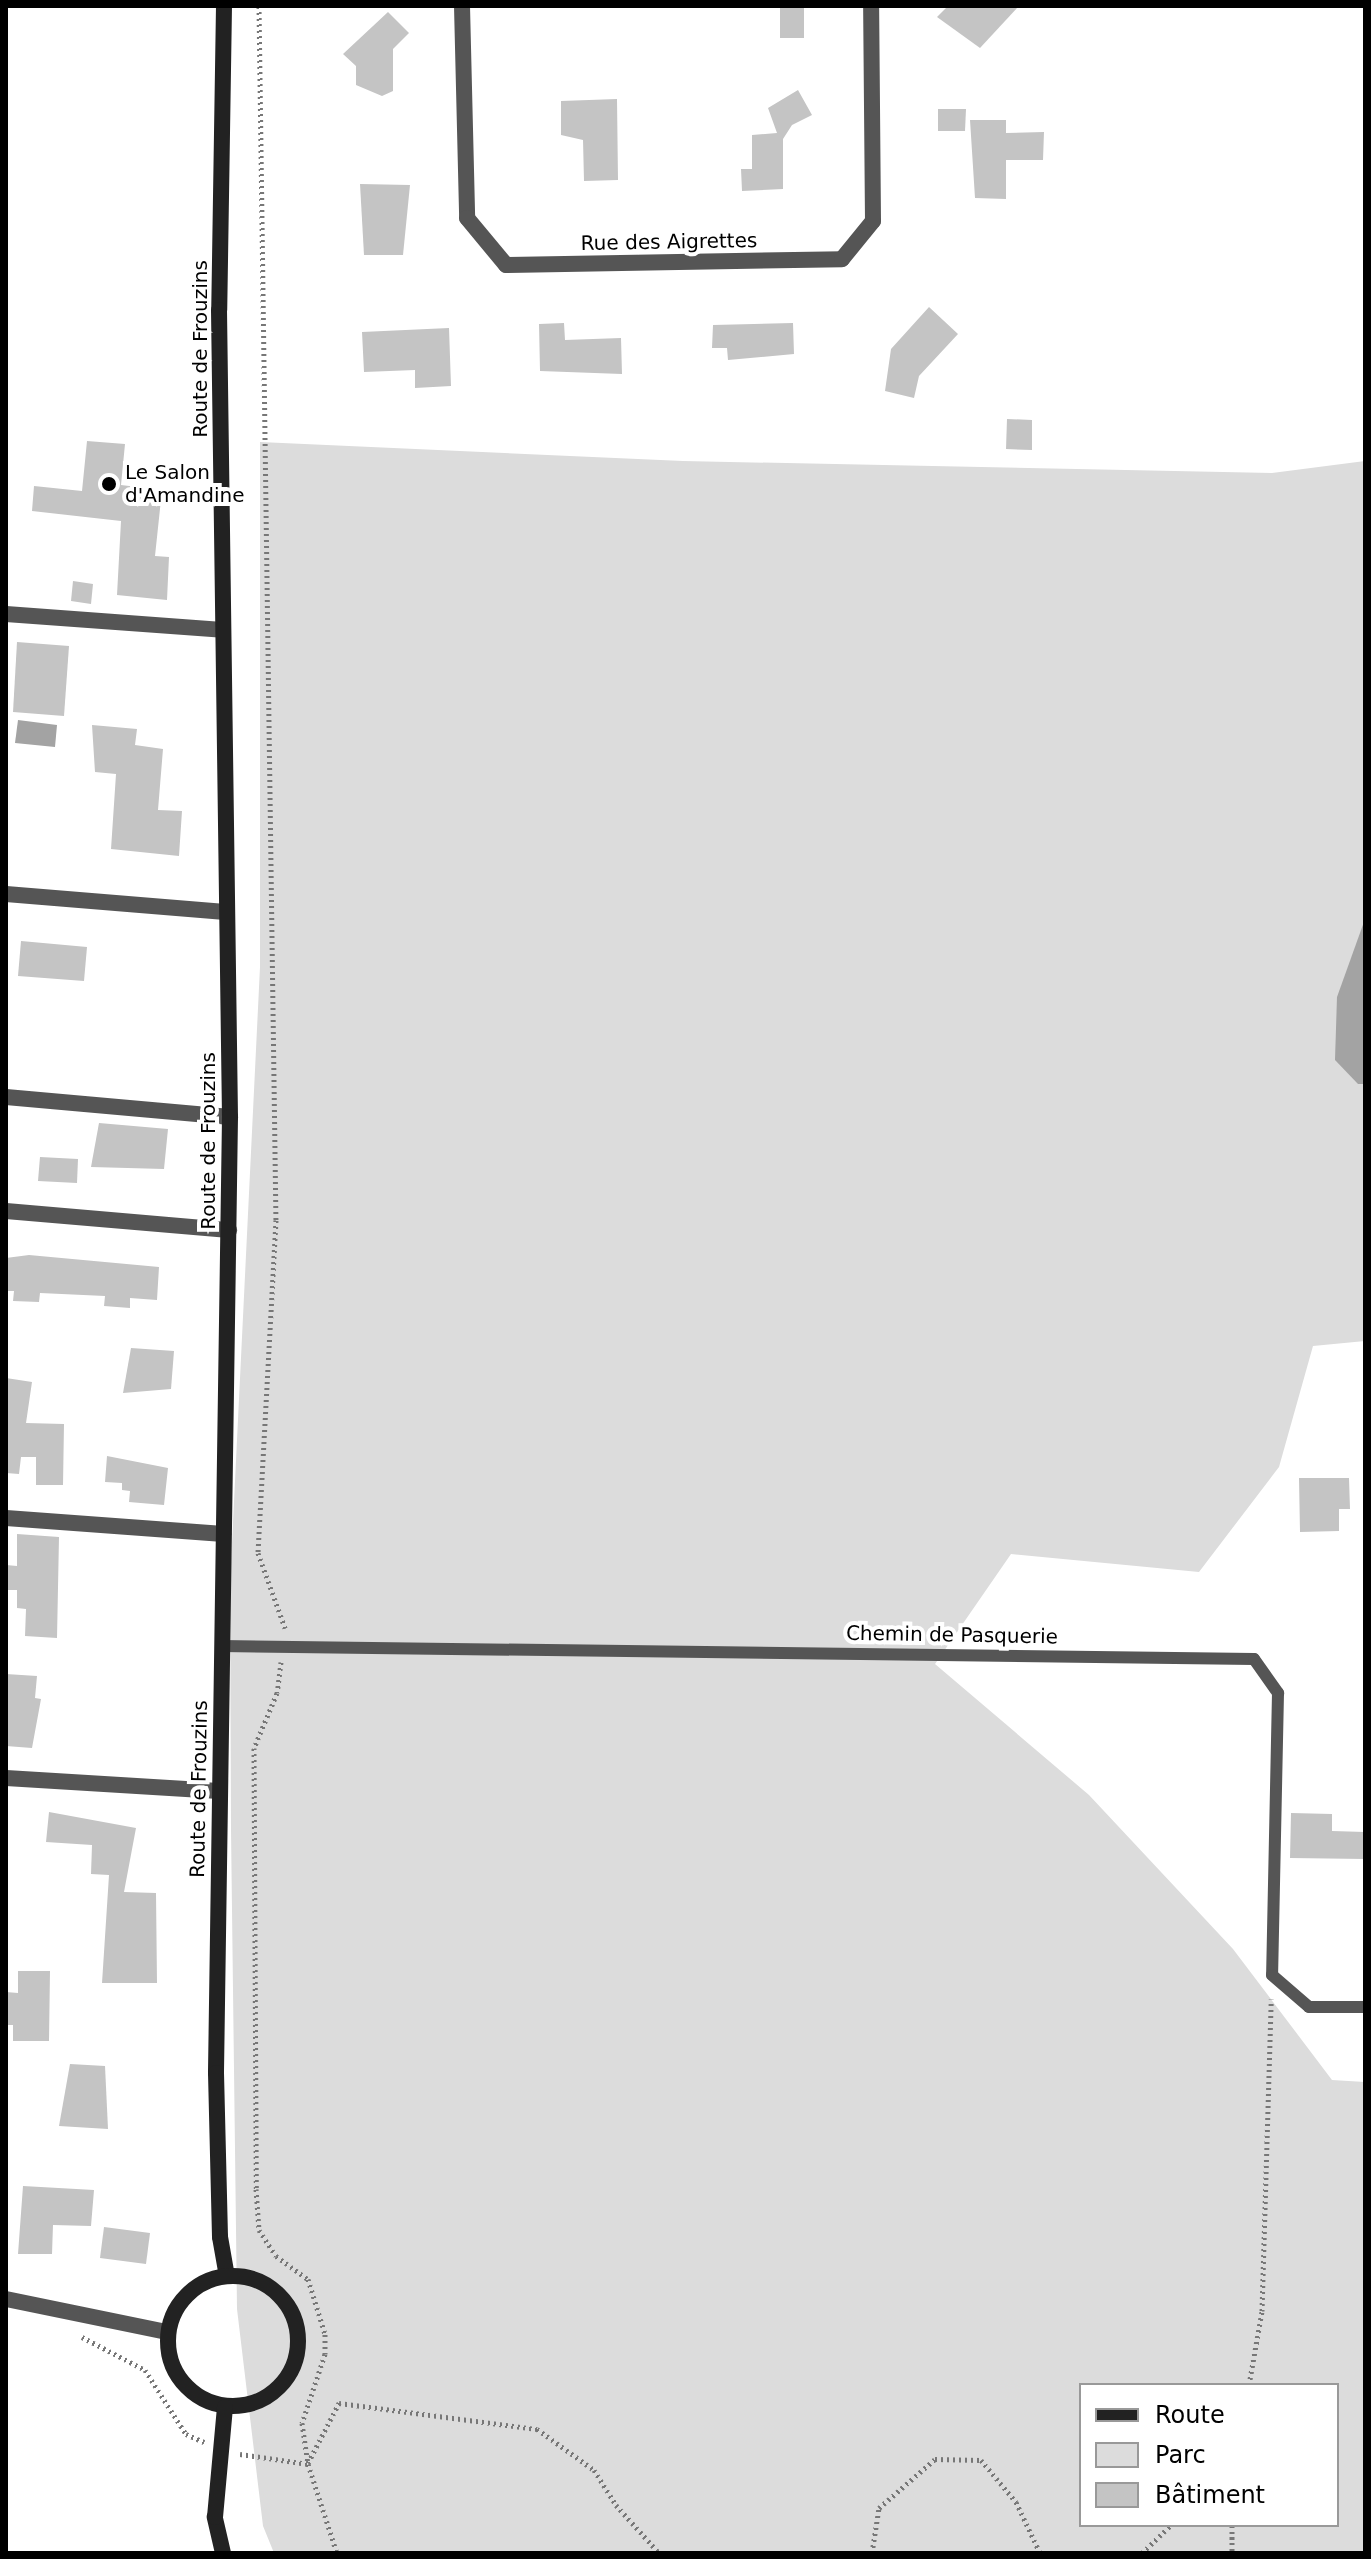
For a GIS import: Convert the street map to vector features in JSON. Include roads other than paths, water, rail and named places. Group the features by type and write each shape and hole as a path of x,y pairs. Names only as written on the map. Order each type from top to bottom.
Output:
{"main road":[{"name":"Route de Frouzins","path":"224,6 219,310 230,1117 216,2073 220,2237 227,2275"},
{"path":"227,2275 269,2286 285,2301 299,2343 295,2364 267,2398 225,2407 187,2389 171,2363 167,2332 187,2293 205,2281 227,2275"},
{"path":"223,2553 215,2517 225,2407"}],"street":[{"name":"Rue des Aigrettes","path":"462,6 467,218 506,265 842,259 873,221 871,6"},
{"path":"6,614 222,630"},
{"path":"6,894 225,912"},
{"path":"6,1097 230,1117"},
{"path":"6,1211 229,1230"},
{"path":"6,1518 223,1534"},
{"path":"6,1778 219,1791"},
{"path":"6,2299 167,2332"}],"lane":[{"name":"Chemin de Pasquerie","path":"221,1646 1254,1659 1278,1693 1272,1975 1309,2007 1365,2007"}],"place":[{"name":"Le Salon d'Amandine","path":"109,484"}]}
